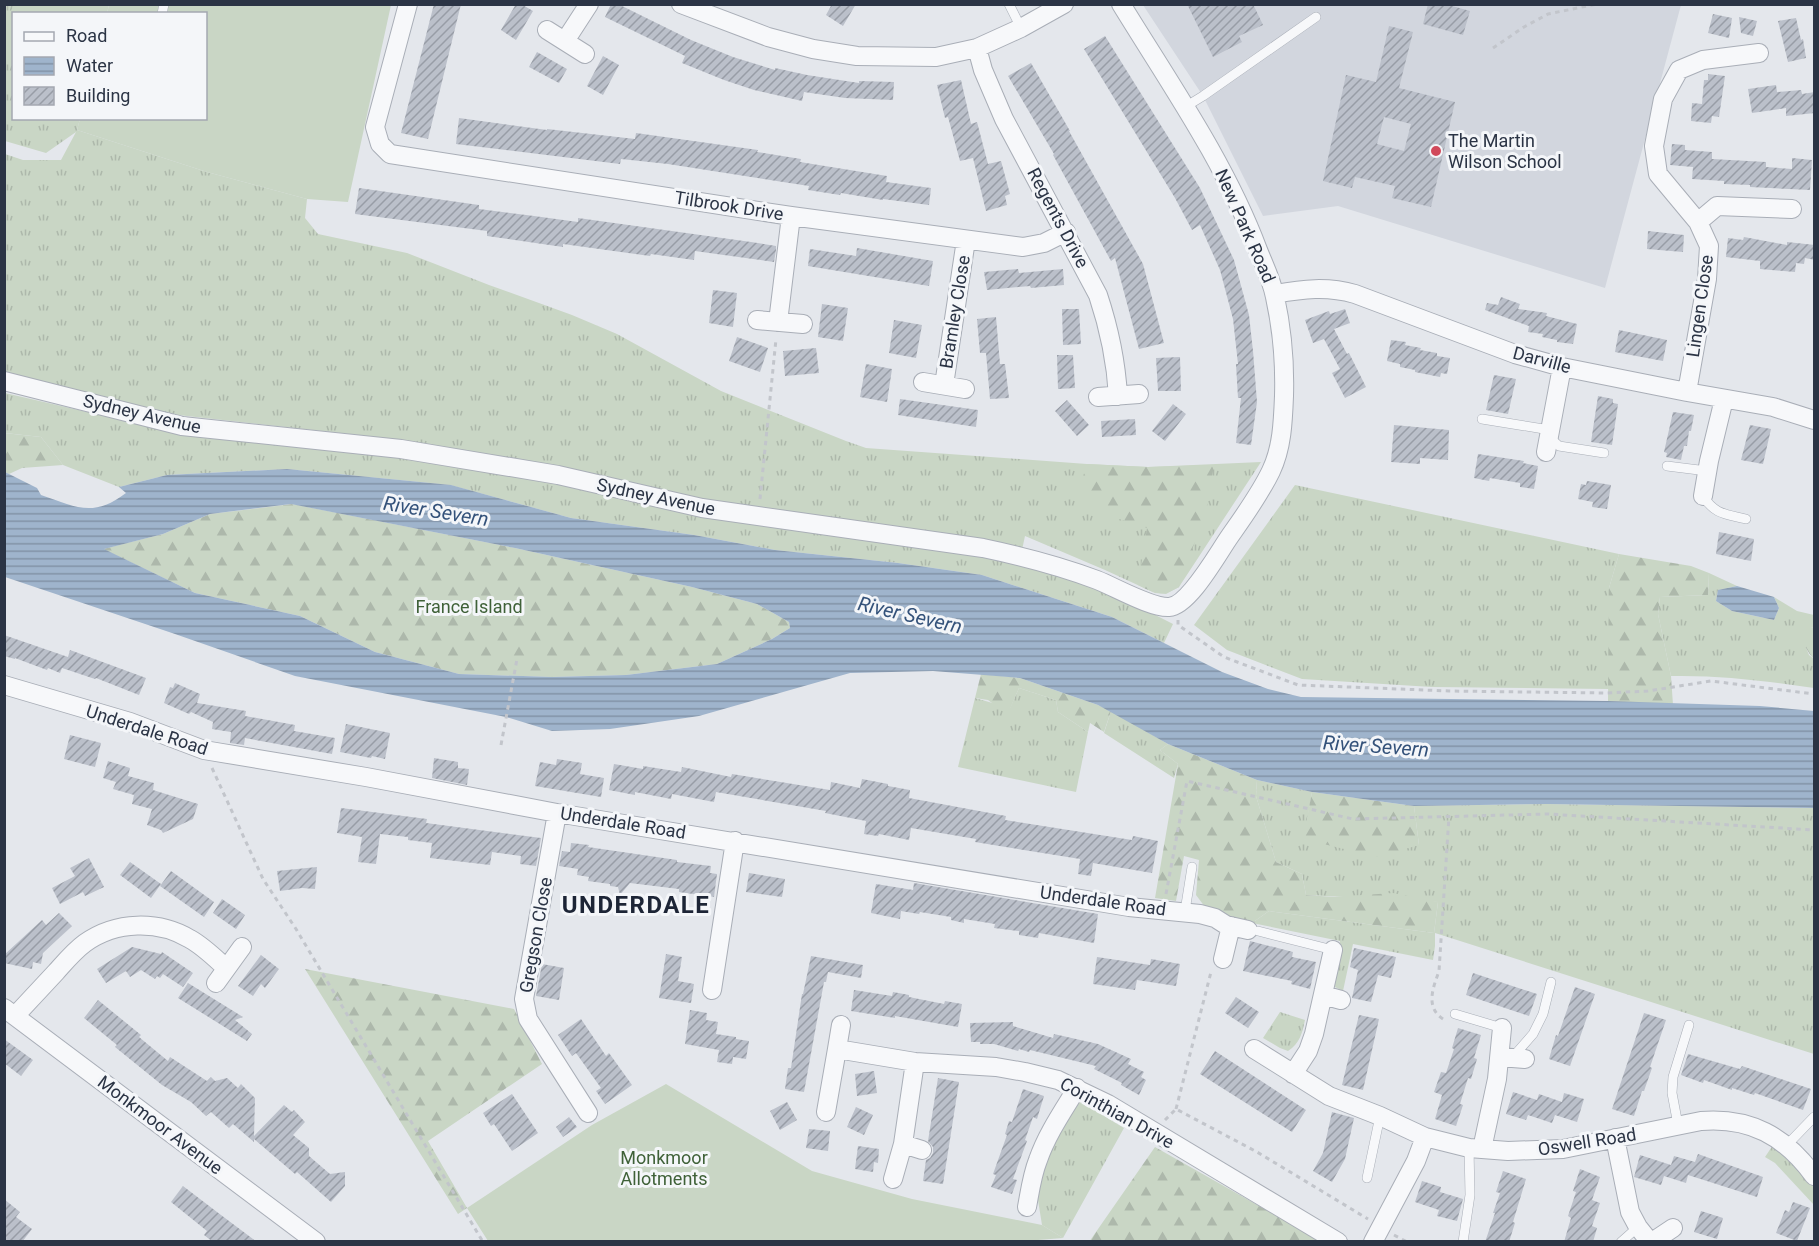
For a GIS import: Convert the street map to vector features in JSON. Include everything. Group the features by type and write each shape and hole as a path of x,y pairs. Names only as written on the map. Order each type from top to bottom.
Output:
{"street":[{"name":"Tilbrook Drive","path":"408,4 375,127 380,144 390,154 791,216 1023,247 1044,243 1066,232"},
{"path":"565,41 589,4"},
{"path":"681,4 722,11 768,37 813,49 857,56 936,57 977,48 1022,28 1064,4"},
{"name":"New Park Road","path":"1120,4 1185,107 1229,186 1251,232 1275,294 1283,345 1283,432 1272,471 1192,591 1179,604"},
{"path":"548,30 585,54"},
{"name":"Regents Drive","path":"977,48 983,70 1004,119 1098,295 1107,322 1117,374 1118,396"},
{"name":"Lingen Close","path":"1687,392 1708,268 1709,246 1698,222 1658,174 1654,146 1663,99 1679,70 1703,60 1759,53"},
{"path":"1698,222 1717,206 1792,209"},
{"path":"778,322 791,216"},
{"name":"Bramley Close","path":"944,385 966,240"},
{"name":"Darville","path":"1275,294 1315,288 1338,289 1401,310 1515,354 1562,367 1773,407 1815,420"},
{"path":"757,320 802,324"},
{"path":"1549,440 1562,367"},
{"name":"Sydney Avenue","path":"4,381 182,426 401,449 558,475 702,508 983,548 1064,569 1155,604 1169,607 1179,604"},
{"name":"Bramley Close","path":"923,382 965,389"},
{"path":"1098,397 1139,394"},
{"path":"1703,496 1724,399"},
{"name":"Underdale Road","path":"4,685 130,722 204,750 366,777 557,813 1129,907 1185,911 1246,929"},
{"name":"Gregson Close","path":"557,813 524,999 528,1019 588,1113"},
{"path":"712,990 735,842"},
{"path":"10,1012 86,942 125,926 158,926 175,931 191,939 226,968"},
{"path":"1223,959 1246,929"},
{"path":"216,983 242,947"},
{"path":"1293,1074 1308,1051 1332,998 1333,950"},
{"name":"Monkmoor Avenue","path":"10,1012 316,1242"},
{"path":"826,1112 842,1025"},
{"path":"1475,1148 1497,1079 1512,1058 1502,1028"},
{"name":"Corinthian Drive","path":"837,1049 915,1062 996,1067 1058,1080 1108,1104 1338,1242"},
{"name":"Oswell Road","path":"1254,1050 1329,1096 1425,1137 1475,1148 1534,1151 1563,1149 1678,1125 1721,1119 1742,1123 1769,1134 1808,1166 1815,1176"},
{"path":"893,1179 903,1144 915,1062"},
{"path":"1027,1207 1038,1158 1077,1088"},
{"path":"1377,1234 1416,1161 1425,1137"},
{"path":"1615,1138 1630,1212 1647,1237 1673,1228"},
{"path":"903,1144 922,1150"}],"lane":[{"path":"1009,4 1022,28"},
{"path":"1185,107 1316,17"},
{"path":"1482,419 1549,440 1559,446 1604,453"},
{"path":"1667,466 1707,471"},
{"path":"1703,496 1710,508 1746,519"},
{"path":"1185,911 1192,867"},
{"path":"1246,929 1333,950"},
{"path":"1512,1058 1533,1034 1543,1014 1551,982"},
{"path":"1455,1014 1502,1028"},
{"path":"1678,1125 1672,1093 1673,1077 1689,1025"},
{"path":"1367,1178 1380,1116"},
{"path":"1786,1146 1815,1117"},
{"path":"1464,1242 1475,1148"},
{"path":"1621,1242 1647,1237"}],"path":[{"path":"1492,48 1548,14 1597,4"},
{"path":"759,516 778,322"},
{"path":"1179,604 1178,625 1224,657 1298,685 1449,691 1606,693 1648,691 1711,681 1815,694"},
{"path":"501,745 517,659"},
{"path":"204,750 263,879 296,928 483,1242"},
{"path":"1163,910 1187,781 1353,819 1548,814 1815,830"},
{"path":"1446,1020 1437,1015 1431,1002 1432,990 1439,971 1449,816"},
{"path":"1153,1131 1176,1109 1214,963 1223,959"},
{"path":"1176,1109 1257,1152 1377,1234 1407,1242"}],"shaded area":[{"name":"The Martin Wilson School","path":"1143,5 1681,5 1605,288 1338,206 1263,216 1203,96"}],"green space":[{"path":"13,4 101,5 99,12 12,12 12,47 4,45"},
{"path":"5,5 109,5 107,12 12,12 12,120 80,120 77,130 207,172 307,199 305,218 318,234 407,253 572,315 617,334 721,391 866,448 1148,467 1261,462 1179,587 1166,594 1155,593 1025,536 1022,550 703,506 376,437 178,415 5,373 5,154 23,160 61,160 76,132 46,153 5,141"},
{"path":"109,5 391,5 348,202 307,199 207,172 77,130 80,120 207,120 207,12 107,12"},
{"path":"5,393 139,424 400,456 995,558 1063,577 1120,597 1173,624 1164,643 1112,617 982,575 898,563 775,550 694,535 571,518 450,485 287,469 167,475 119,487 63,465 41,437 5,433"},
{"path":"4,433 41,437 63,465 22,468 9,474 5,472"},
{"path":"1087,464 1148,467 1214,465 1207,507 1179,587 1158,593 1138,585 1147,528 1110,516 1092,506 1080,486"},
{"path":"1295,485 1619,554 1609,588 1609,689 1432,687 1302,679 1227,650 1194,625"},
{"name":"France Island","path":"292,504 515,548 692,587 757,604 789,622 790,628 772,639 717,664 626,675 552,677 459,674 375,652 300,616 195,593 103,549 163,534 210,514"},
{"path":"1619,554 1691,566 1709,573 1708,595 1660,597 1658,614 1671,676 1673,705 1608,701 1609,588"},
{"path":"1709,573 1737,586 1718,590 1716,601 1732,611 1774,620 1779,608 1774,597 1797,611 1814,615 1814,628 1812,627 1804,642 1809,655 1814,659 1814,688 1743,679 1671,676 1658,614 1660,597 1708,595"},
{"path":"1812,627 1814,628 1814,659 1797,638"},
{"path":"981,674 1020,678 1111,711 1104,732 1090,723 1088,732 1058,712 1056,700 1019,688 1010,709 1004,712 988,700 975,698"},
{"path":"1019,688 1056,700 1058,712 1088,732 1076,792 958,767 975,698 1010,708"},
{"path":"1111,711 1168,744 1160,750 1178,764 1174,778 1104,733"},
{"path":"1168,744 1257,780 1256,796 1276,862 1302,874 1306,895 1335,897 1393,893 1438,902 1434,933 1269,911 1252,923 1208,911 1196,895 1199,860 1184,856 1176,901 1155,898 1178,764 1160,750"},
{"path":"1257,780 1312,792 1304,839 1419,845 1414,806 1546,804 1814,808 1814,1054 1435,933 1433,960 1353,944 1343,991 1335,987 1332,978 1340,941 1252,923 1269,911 1434,933 1438,902 1306,895 1302,874 1276,862 1256,796"},
{"path":"1312,792 1414,806 1419,845 1377,857 1303,839"},
{"path":"305,969 514,1009 542,1064 428,1141 467,1208 458,1214"},
{"path":"1280,1012 1305,1020 1300,1038 1288,1051 1263,1038"},
{"name":"Monkmoor Allotments","path":"666,1084 812,1171 912,1199 1042,1225 1063,1238 1013,1242 488,1241 467,1208 592,1125"},
{"path":"1078,1100 1124,1128 1063,1238 1042,1225 1037,1194 1042,1167"},
{"path":"1773,1145 1804,1170 1814,1188 1814,1205 1775,1163 1765,1157"},
{"path":"1155,1147 1321,1241 1089,1242"}],"water":[{"name":"River Severn","path":"287,469 451,485 571,518 694,535 775,550 898,563 982,575 1112,617 1222,672 1268,689 1301,697 1608,701 1760,706 1814,711 1814,808 1546,804 1414,806 1312,792 1257,780 1168,744 1098,705 1020,678 933,671 850,673 699,716 610,729 552,731 506,717 295,676 5,577 5,472 37,488 41,495 84,508 104,506 114,501 126,493 119,487 167,475","holes":["291,504 515,548 692,587 757,604 789,622 790,628 772,639 717,664 626,675 552,677 459,674 375,652 300,616 195,593 104,549 163,534 210,514"]},
{"path":"1737,586 1774,597 1779,608 1774,620 1732,611 1716,601 1718,590"}],"building":[{"path":"434,4 461,4 428,139 401,133"},
{"path":"516,4 521,4 533,11 516,40 501,30"},
{"path":"611,4 618,4 691,40 733,57 775,70 775,68 859,83 859,81 894,82 893,100 845,98 804,92 802,101 754,90 724,80 682,63 685,56 605,17"},
{"path":"832,4 856,4 843,26 826,15"},
{"path":"1187,4 1253,4 1263,25 1239,36 1242,42 1213,57"},
{"path":"1428,4 1445,4 1470,11 1463,35 1423,24"},
{"path":"1713,14 1732,18 1729,38 1708,33"},
{"path":"1739,17 1757,21 1753,36 1741,33"},
{"path":"1796,18 1806,58 1788,62 1778,21"},
{"path":"1389,26 1413,32 1399,88 1455,102 1431,207 1392,198 1395,186 1355,177 1352,188 1323,181 1346,75 1376,82","holes":["1384,117 1411,124 1404,151 1377,144"]},
{"path":"1105,36 1200,188 1234,260 1249,315 1253,351 1257,402 1251,445 1236,443 1241,398 1238,398 1236,364 1238,364 1233,319 1220,270 1200,225 1192,230 1084,49"},
{"path":"537,52 567,69 559,83 529,67"},
{"path":"603,56 619,65 603,95 587,86"},
{"path":"1031,63 1143,264 1164,343 1139,349 1115,258 1111,261 1054,154 1008,76"},
{"path":"1708,74 1725,76 1719,117 1712,116 1711,123 1691,121 1692,103 1702,104 1704,80 1708,80"},
{"path":"961,80 971,124 977,122 988,164 1001,161 1010,194 1005,196 1007,205 986,211 973,158 960,161 948,117 945,118 937,85"},
{"path":"1776,85 1777,92 1801,90 1802,94 1815,92 1815,113 1786,116 1786,108 1752,113 1748,89"},
{"path":"459,118 635,139 636,133 758,150 757,152 801,159 800,162 887,176 886,182 931,188 929,205 808,190 809,186 668,164 621,159 620,164 456,144"},
{"path":"1672,144 1685,145 1685,150 1712,152 1712,159 1766,162 1766,167 1792,169 1792,158 1812,160 1810,190 1750,187 1750,185 1724,184 1724,181 1692,179 1693,167 1670,165"},
{"path":"359,188 479,205 479,209 578,222 578,218 751,242 776,246 776,250 774,262 695,251 694,260 563,244 563,247 487,236 487,231 355,214"},
{"path":"1648,231 1684,235 1683,252 1647,249"},
{"path":"1744,237 1787,245 1787,242 1815,245 1815,260 1805,258 1804,264 1796,263 1795,272 1760,269 1760,261 1726,257 1728,238 1743,240"},
{"path":"857,248 933,261 929,286 808,266 810,249 856,256"},
{"path":"1018,269 1019,273 1063,269 1064,285 987,290 984,272"},
{"path":"713,290 737,293 733,327 709,323"},
{"path":"1501,297 1520,304 1518,309 1547,313 1546,316 1577,324 1573,344 1557,342 1557,340 1542,337 1543,334 1528,332 1529,326 1485,310 1487,303 1498,305"},
{"path":"822,304 848,308 843,341 818,337"},
{"path":"1062,309 1079,309 1081,344 1063,345"},
{"path":"1345,309 1350,323 1334,329 1366,387 1345,398 1332,373 1340,369 1324,339 1313,343 1305,320 1329,311 1330,314"},
{"path":"996,317 1000,364 1005,364 1009,398 990,399 986,353 980,353 977,319"},
{"path":"894,320 922,325 916,358 889,353"},
{"path":"1619,330 1667,340 1663,361 1615,352"},
{"path":"737,337 768,348 760,372 729,361"},
{"path":"1391,340 1406,342 1405,345 1450,358 1447,374 1441,373 1440,377 1415,372 1415,370 1400,367 1400,364 1387,361"},
{"path":"816,348 819,373 785,376 783,351"},
{"path":"1057,355 1073,355 1075,388 1058,389"},
{"path":"1180,357 1181,391 1158,391 1156,358"},
{"path":"866,364 892,369 887,402 860,397"},
{"path":"1494,375 1516,379 1508,414 1486,410"},
{"path":"1598,396 1613,399 1613,403 1618,404 1612,445 1591,442"},
{"path":"900,399 978,410 976,427 898,415"},
{"path":"1067,400 1089,425 1077,436 1055,411"},
{"path":"1173,404 1186,414 1165,441 1152,431"},
{"path":"1673,412 1694,415 1687,446 1684,446 1681,460 1666,457 1667,453 1664,452"},
{"path":"1135,419 1136,435 1102,437 1101,421"},
{"path":"1394,425 1449,430 1448,460 1420,458 1420,464 1391,462"},
{"path":"1750,425 1771,429 1763,464 1741,460"},
{"path":"1478,454 1524,461 1523,463 1538,466 1534,489 1520,487 1520,483 1474,478"},
{"path":"1587,481 1611,485 1607,509 1592,507 1593,502 1578,499 1581,484 1586,485"},
{"path":"1719,532 1754,539 1751,561 1716,554"},
{"path":"4,635 68,657 70,650 146,678 139,695 96,678 62,668 60,673 48,668 47,670 4,656"},
{"path":"175,683 200,694 197,703 246,711 245,716 295,725 294,731 335,738 332,754 245,738 244,745 230,743 231,732 212,729 213,722 164,703 170,687 173,688"},
{"path":"346,724 390,733 385,759 340,752"},
{"path":"70,735 101,743 95,767 64,759"},
{"path":"434,758 458,762 458,768 469,769 467,785 432,778"},
{"path":"557,759 582,763 580,774 604,778 601,797 535,786 540,762 556,765"},
{"path":"108,761 130,768 128,776 154,783 153,790 198,804 193,819 163,833 147,825 152,809 132,804 134,795 113,789 116,782 103,778"},
{"path":"614,764 681,772 682,767 731,777 732,774 830,790 831,782 860,788 862,779 910,790 909,798 1006,816 1005,820 1132,840 1133,836 1158,841 1152,873 1093,863 1091,876 1078,874 1080,859 975,842 976,839 911,828 909,840 879,834 878,836 864,834 866,821 825,813 826,811 716,792 714,802 672,794 671,799 609,790"},
{"path":"341,808 427,819 426,823 541,838 536,866 520,864 521,856 492,852 490,865 430,858 432,843 408,840 408,837 380,834 376,864 358,862 362,837 337,833"},
{"path":"571,843 711,866 710,873 717,874 714,897 679,892 679,889 630,883 620,895 618,887 588,881 589,877 577,875 578,869 559,866 562,851 570,852"},
{"path":"89,858 104,887 85,896 83,892 60,904 52,888 75,876 70,868"},
{"path":"130,862 161,884 151,898 120,875"},
{"path":"317,867 315,889 280,891 277,871"},
{"path":"171,871 214,902 204,917 160,886"},
{"path":"749,873 785,879 782,897 746,892"},
{"path":"914,883 1098,914 1094,943 1039,933 1038,938 1019,935 1019,931 994,928 995,924 964,919 964,923 951,920 951,917 920,912 919,914 901,911 900,919 871,913 876,884 913,890"},
{"path":"222,899 245,915 236,929 213,913"},
{"path":"59,913 72,926 43,953 41,964 33,962 32,969 4,963 4,955 42,920 46,925"},
{"path":"1250,941 1293,952 1292,957 1316,962 1310,989 1291,984 1292,981 1243,971"},
{"path":"132,947 161,954 162,952 193,973 183,987 163,974 160,978 157,976 155,979 141,970 130,977 126,971 106,983 97,969"},
{"path":"1354,948 1396,957 1391,978 1378,975 1371,1002 1352,998 1358,970 1350,967"},
{"path":"666,954 682,957 678,981 694,984 691,1003 659,998"},
{"path":"261,955 279,969 265,988 261,984 253,996 238,986"},
{"path":"811,956 863,965 861,978 828,972 826,982 824,982 804,1092 785,1089 788,1068 791,1068 802,994"},
{"path":"1097,957 1150,965 1151,959 1180,964 1176,986 1137,980 1135,990 1093,984"},
{"path":"542,964 564,968 559,1000 536,996"},
{"path":"1473,973 1537,994 1529,1016 1466,995"},
{"path":"188,983 243,1017 235,1020 252,1034 247,1041 178,998"},
{"path":"1575,987 1595,994 1570,1066 1549,1059"},
{"path":"854,990 892,996 893,992 944,1004 945,1001 962,1004 958,1027 851,1011"},
{"path":"1236,997 1259,1012 1248,1028 1225,1013"},
{"path":"98,1000 141,1035 139,1037 168,1061 170,1057 207,1081 211,1077 215,1081 227,1078 238,1088 241,1084 255,1098 254,1136 284,1105 292,1112 294,1110 305,1122 293,1135 309,1148 309,1156 330,1174 345,1172 345,1186 331,1202 297,1172 295,1174 233,1124 229,1128 211,1112 206,1116 191,1102 162,1085 84,1018"},
{"path":"690,1010 707,1013 706,1020 718,1022 716,1034 749,1041 746,1059 733,1057 732,1064 717,1062 719,1050 685,1044"},
{"path":"1644,1013 1666,1020 1650,1067 1652,1068 1634,1116 1612,1109"},
{"path":"1359,1015 1379,1019 1363,1090 1342,1085"},
{"path":"581,1019 606,1056 609,1053 632,1085 605,1104 596,1091 601,1088 576,1053 572,1056 558,1035"},
{"path":"1013,1022 1013,1026 1053,1038 1054,1034 1098,1044 1131,1059 1128,1064 1144,1072 1141,1077 1146,1080 1139,1095 1121,1085 1122,1083 1094,1069 1096,1066 1030,1050 1029,1052 1019,1049 1018,1051 994,1044 971,1042 970,1023"},
{"path":"1458,1028 1481,1035 1474,1058 1477,1059 1471,1079 1468,1078 1456,1126 1435,1119 1442,1095 1434,1092 1441,1072 1446,1073"},
{"path":"4,1039 33,1060 21,1076 4,1063"},
{"path":"1215,1051 1306,1110 1292,1132 1200,1074"},
{"path":"1688,1054 1740,1069 1742,1066 1811,1089 1803,1110 1755,1093 1754,1095 1732,1088 1732,1090 1704,1080 1703,1083 1681,1075"},
{"path":"874,1071 877,1093 857,1096 855,1074"},
{"path":"938,1078 959,1082 943,1184 923,1181 926,1160 933,1153 933,1147 928,1141"},
{"path":"1023,1089 1044,1096 1037,1119 1033,1117 1025,1140 1027,1141 1013,1179 1017,1180 1012,1194 991,1187 1009,1121 1012,1122"},
{"path":"1513,1092 1537,1100 1539,1094 1562,1102 1564,1093 1584,1099 1577,1122 1555,1115 1552,1123 1528,1115 1526,1120 1506,1114"},
{"path":"512,1094 538,1133 512,1151 494,1124 491,1126 483,1113"},
{"path":"787,1102 797,1120 780,1130 770,1111"},
{"path":"856,1107 873,1115 864,1135 847,1127"},
{"path":"1332,1112 1354,1118 1345,1159 1332,1182 1313,1171 1323,1153"},
{"path":"569,1117 577,1127 563,1137 556,1127"},
{"path":"809,1129 830,1131 828,1151 806,1148"},
{"path":"858,1146 879,1149 878,1163 874,1162 873,1172 855,1169"},
{"path":"1698,1154 1763,1177 1757,1197 1688,1175 1686,1183 1664,1176 1661,1185 1634,1177 1640,1155 1671,1165 1674,1156 1695,1162"},
{"path":"1580,1169 1600,1177 1592,1200 1600,1203 1592,1226 1597,1228 1593,1242 1564,1242 1571,1218 1568,1216 1576,1192 1573,1191"},
{"path":"1503,1171 1526,1179 1513,1222 1515,1223 1509,1242 1485,1242 1495,1213 1493,1213 1500,1193 1496,1192"},
{"path":"1422,1181 1441,1187 1440,1192 1463,1199 1457,1221 1437,1216 1439,1210 1415,1202"},
{"path":"183,1186 257,1242 213,1242 204,1235 207,1231 171,1202"},
{"path":"4,1199 20,1212 16,1217 32,1229 22,1242 4,1242"},
{"path":"1793,1202 1810,1208 1797,1241 1776,1233 1785,1210 1789,1212"},
{"path":"1701,1211 1723,1218 1717,1239 1694,1232"}],"place":[{"name":"The Martin Wilson School","path":"1436,151"}],"district":[{"name":"UNDERDALE","path":"636,905"}]}
